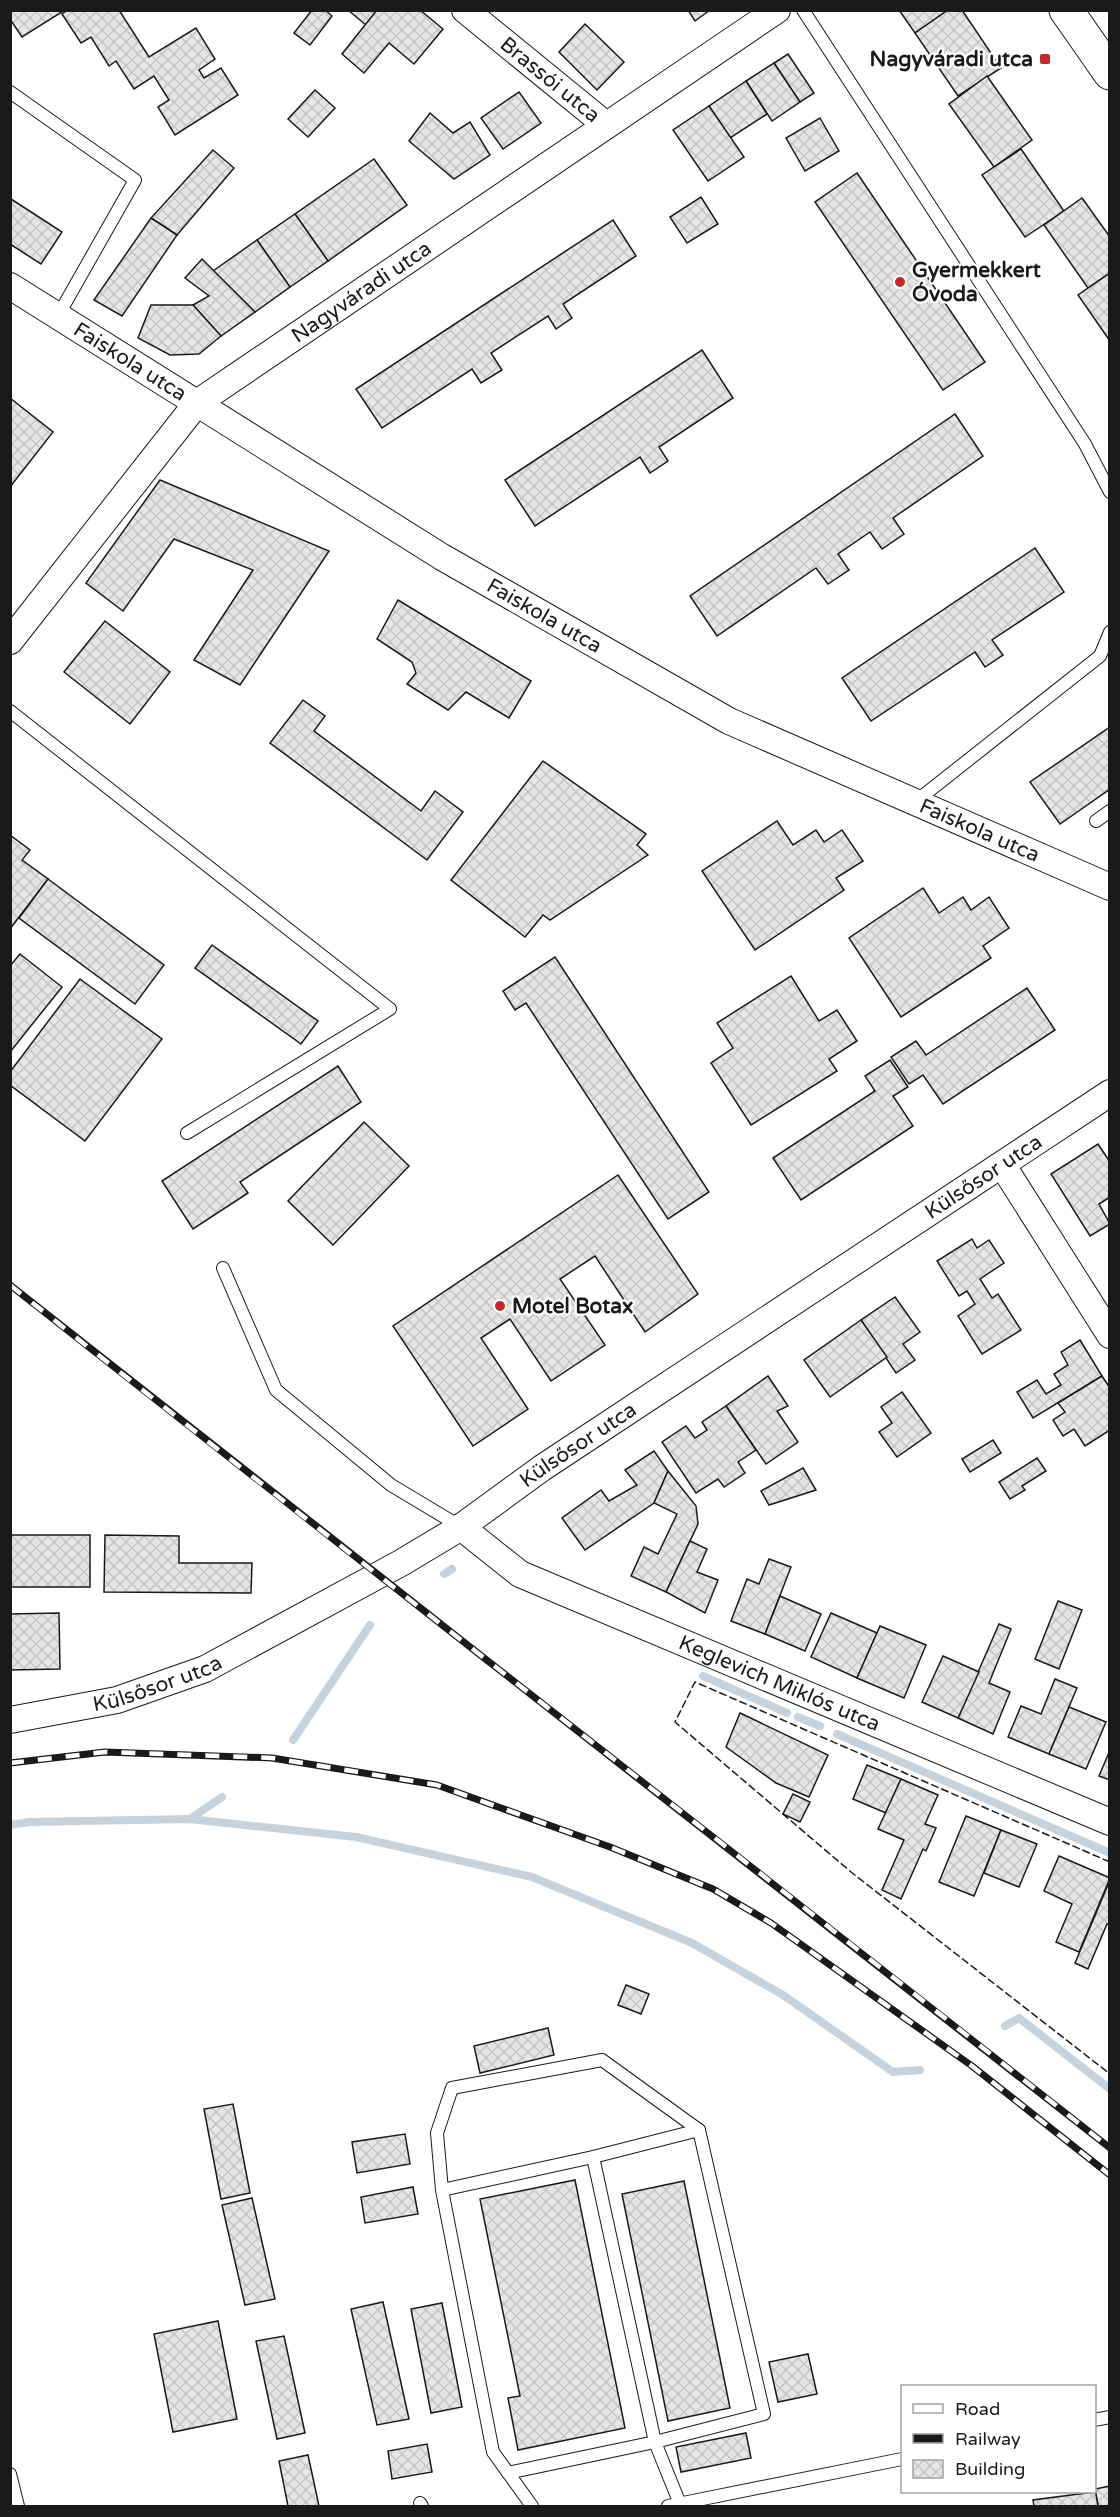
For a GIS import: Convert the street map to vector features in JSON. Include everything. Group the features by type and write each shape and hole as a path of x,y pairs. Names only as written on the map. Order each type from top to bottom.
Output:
{"main road":[{"path":"1066,10 1110,73"}],"street":[{"name":"Brassói utca","path":"465,10 606,125"},
{"name":"Nagyváradi utca","path":"10,641 197,403 479,215 606,125 777,10"},
{"name":"Faiskola utca","path":"10,286 59,314 442,557 729,721 1110,887"},
{"name":"Külsősor utca","path":"10,1720 117,1700 205,1669 357,1589 461,1527 542,1467 1003,1166 1110,1093"},
{"path":"1003,1166 1110,1335"},
{"name":"Keglevich Miklós utca","path":"461,1527 520,1574 1110,1822"}],"lane":[{"path":"803,10 1085,444 1110,492"},
{"path":"10,92 135,180 59,314"},
{"path":"915,802 1105,653 1110,632"},
{"path":"10,711 390,1009 187,1133"},
{"path":"1096,821 1110,811"},
{"path":"223,1268 276,1390 391,1485 461,1527"},
{"path":"508,2473 655,2442 764,2414 699,2130 602,2060 452,2088 437,2133 442,2190 493,2452 508,2473 532,2506"},
{"path":"442,2190 593,2157 699,2130"},
{"path":"593,2157 655,2442 674,2505 901,2459"},
{"path":"10,2474 18,2506"}],"building":[{"path":"10,10 65,10 22,37 10,19"},
{"path":"68,10 119,10 149,57 196,28 215,59 199,70 204,78 221,68 238,95 175,135 158,107 169,100 154,76 134,89 116,61 109,66 91,37 81,43 62,14"},
{"path":"312,10 325,10 332,16 310,45 294,33"},
{"path":"348,10 377,10 366,25"},
{"path":"377,10 420,10 443,29 414,64 389,43 364,73 342,54"},
{"path":"688,10 710,10 695,21"},
{"path":"899,10 948,10 915,33"},
{"path":"948,10 962,10 1001,68 958,96 915,33"},
{"path":"585,24 624,62 597,90 559,52"},
{"path":"788,54 814,93 800,102 774,63"},
{"path":"774,63 800,102 772,121 746,81"},
{"path":"987,76 1032,140 994,167 949,104"},
{"path":"746,81 767,114 730,138 709,106"},
{"path":"315,90 335,108 308,137 288,119"},
{"path":"519,92 541,123 503,149 481,118"},
{"path":"709,106 744,157 708,181 673,130"},
{"path":"430,113 453,133 470,122 490,155 454,179 409,141"},
{"path":"820,118 839,151 805,171 786,138"},
{"path":"1021,149 1064,211 1025,237 982,175"},
{"path":"213,150 234,168 177,235 151,218"},
{"path":"374,159 407,205 328,261 295,214"},
{"name":"Gyermekkert Óvoda","path":"857,173 985,362 943,390 815,202"},
{"path":"701,197 718,224 687,243 670,217"},
{"path":"1082,198 1110,237 1110,273 1088,288 1044,225"},
{"path":"11,199 62,232 41,264 10,244"},
{"path":"295,214 328,261 290,287 257,240"},
{"path":"151,218 177,235 122,316 94,300"},
{"path":"613,220 636,256 563,304 572,318 556,329 548,316 491,353 502,370 481,383 472,369 382,428 356,389"},
{"path":"257,240 290,287 255,312 213,271"},
{"path":"202,259 255,312 221,336 193,305 209,296 185,278"},
{"path":"1110,273 1110,341 1078,295"},
{"path":"151,305 193,305 221,336 199,354 170,355 138,338"},
{"path":"702,350 733,398 659,447 668,461 650,473 640,457 535,526 505,480"},
{"path":"10,398 53,432 10,487"},
{"path":"955,414 983,456 893,518 904,534 882,549 870,532 838,554 849,570 828,584 816,568 717,636 690,596"},
{"path":"160,480 329,551 240,685 194,660 253,570 174,539 123,611 86,583"},
{"path":"1035,548 1064,592 992,640 1003,655 985,667 975,652 871,721 842,678"},
{"path":"398,600 531,681 509,718 466,692 448,710 407,684 416,673 412,662 377,639"},
{"path":"105,621 170,672 130,724 64,672"},
{"path":"303,700 325,716 314,731 421,811 435,791 463,812 427,860 270,743"},
{"path":"1110,727 1110,789 1060,824 1030,782"},
{"path":"543,761 646,834 637,845 648,855 550,920 543,915 525,937 451,880"},
{"path":"777,821 793,845 816,830 824,842 842,830 863,861 836,878 844,890 755,950 702,871"},
{"path":"10,835 30,850 22,860 48,879 10,929"},
{"path":"48,879 164,965 135,1004 19,918"},
{"path":"923,888 939,913 963,897 971,910 989,897 1009,928 983,946 991,958 901,1017 849,938"},
{"path":"212,945 318,1021 301,1044 195,968"},
{"path":"20,954 62,987 10,1052 10,966"},
{"path":"555,957 709,1192 668,1219 526,1003 515,1010 503,991"},
{"path":"791,976 819,1021 837,1010 857,1041 829,1059 837,1071 751,1125 711,1063 733,1048 717,1023"},
{"path":"80,979 162,1039 85,1141 10,1085 10,1072"},
{"path":"1027,988 1055,1030 943,1104 923,1075 909,1084 891,1057 916,1041 926,1055"},
{"path":"890,1060 908,1087 893,1096 913,1126 801,1200 773,1158 875,1091 865,1076"},
{"path":"338,1066 361,1102 240,1182 248,1193 193,1229 162,1181"},
{"path":"364,1122 409,1166 333,1245 288,1201"},
{"path":"1098,1144 1110,1162 1110,1197 1099,1204 1110,1224 1090,1236 1051,1174"},
{"name":"Motel Botax","path":"618,1175 698,1294 645,1332 595,1256 560,1279 605,1345 551,1381 510,1319 481,1338 528,1409 473,1446 393,1326"},
{"path":"972,1239 977,1248 989,1240 1004,1263 980,1279 992,1298 998,1294 1021,1330 982,1354 958,1316 975,1304 967,1291 959,1296 937,1261"},
{"path":"895,1297 920,1332 903,1344 915,1360 896,1373 861,1320"},
{"path":"861,1320 887,1357 830,1397 804,1360"},
{"path":"1080,1340 1102,1376 1033,1418 1017,1392 1037,1380 1046,1394 1061,1385 1054,1374 1068,1365 1061,1352"},
{"path":"768,1376 788,1406 777,1411 798,1442 766,1464 726,1406"},
{"path":"1102,1376 1110,1388 1110,1430 1085,1446 1074,1429 1063,1436 1053,1420 1065,1412 1058,1403"},
{"path":"902,1392 931,1433 897,1457 879,1432 892,1423 881,1407"},
{"path":"726,1406 756,1450 738,1462 745,1473 724,1487 718,1479 696,1493 662,1442 686,1426 695,1438 707,1430 702,1422"},
{"path":"993,1440 1001,1453 970,1472 962,1459"},
{"path":"654,1451 668,1471 654,1503 585,1550 562,1518 601,1490 609,1501 637,1485 625,1470"},
{"path":"1037,1458 1046,1471 1022,1486 1025,1490 1010,1499 999,1482"},
{"path":"803,1468 816,1490 769,1505 761,1491"},
{"path":"668,1471 696,1506 698,1524 666,1592 631,1576 644,1547 658,1554 677,1514 654,1503"},
{"path":"10,1535 90,1535 90,1587 10,1587"},
{"path":"105,1535 179,1536 179,1563 252,1563 251,1593 104,1592"},
{"path":"690,1541 707,1549 697,1572 718,1580 705,1613 666,1592"},
{"path":"769,1559 791,1567 765,1634 731,1621 747,1579 759,1584"},
{"path":"780,1596 821,1614 805,1651 765,1634"},
{"path":"1058,1601 1082,1610 1059,1669 1035,1659"},
{"path":"59,1613 60,1669 10,1670 10,1614"},
{"path":"831,1613 877,1633 857,1678 811,1657"},
{"path":"999,1624 1011,1629 989,1683 1010,1692 993,1734 958,1718"},
{"path":"880,1626 926,1645 904,1698 857,1678"},
{"path":"943,1656 979,1672 958,1718 922,1702"},
{"path":"1055,1679 1077,1688 1049,1754 1008,1737 1021,1706 1041,1714"},
{"path":"1069,1707 1106,1722 1086,1769 1049,1754"},
{"path":"740,1713 828,1755 809,1797 776,1783 726,1747"},
{"path":"1110,1750 1110,1780 1099,1776"},
{"path":"867,1765 901,1779 886,1813 853,1799"},
{"path":"901,1779 938,1795 925,1824 936,1828 926,1851 923,1849 901,1899 882,1890 904,1840 878,1829"},
{"path":"793,1794 810,1802 800,1822 783,1814"},
{"path":"966,1816 1001,1830 974,1896 939,1882"},
{"path":"1001,1830 1037,1844 1019,1887 984,1873"},
{"path":"1059,1856 1110,1878 1079,1952 1056,1942 1072,1904 1044,1891"},
{"path":"1110,1880 1110,1925 1107,1924 1088,1969 1075,1963"},
{"path":"626,1985 649,1994 641,2014 618,2005"},
{"path":"548,2028 554,2055 480,2073 474,2046"},
{"path":"233,2104 250,2193 221,2199 204,2109"},
{"path":"405,2134 410,2164 357,2173 352,2142"},
{"path":"575,2180 625,2428 518,2450 508,2398 520,2396 480,2199"},
{"path":"684,2181 730,2408 668,2421 622,2194"},
{"path":"413,2187 418,2214 365,2223 361,2197"},
{"path":"252,2198 275,2299 245,2305 222,2205"},
{"path":"383,2302 409,2419 377,2425 351,2309"},
{"path":"442,2303 462,2407 431,2413 411,2309"},
{"path":"218,2321 237,2419 173,2432 154,2334"},
{"path":"284,2336 305,2433 277,2439 256,2341"},
{"path":"808,2354 817,2394 778,2402 769,2362"},
{"path":"746,2433 751,2458 681,2472 676,2447"},
{"path":"427,2444 432,2472 392,2479 388,2451"},
{"path":"308,2455 319,2506 288,2506 279,2461"},
{"path":"1110,2486 1110,2506 1098,2506 1096,2489"},
{"path":"1096,2493 1098,2506 1034,2506 1033,2500"}],"waterway":[{"path":"444,1574 452,1569"},
{"path":"293,1740 370,1625"},
{"path":"703,1676 787,1713"},
{"path":"798,1717 820,1726"},
{"path":"837,1734 1110,1853"},
{"path":"190,1819 222,1797"},
{"path":"10,1825 29,1822 190,1819 356,1837 532,1877 692,1943 783,1995 893,2072 920,2070"},
{"path":"1005,2026 1019,2018 1110,2089"}],"railway":[{"path":"10,1285 1110,2148"},
{"path":"10,1763 105,1752 272,1758 437,1785 610,1847 713,1889 771,1923 972,2066 1110,2175"}],"fence":[{"path":"1110,1862 695,1682 675,1722 851,1872 1110,2074"}],"place":[{"name":"Nagyváradi utca","path":"1045,59"},
{"name":"Gyermekkert Óvoda","path":"900,282"},
{"name":"Motel Botax","path":"500,1306"}]}
